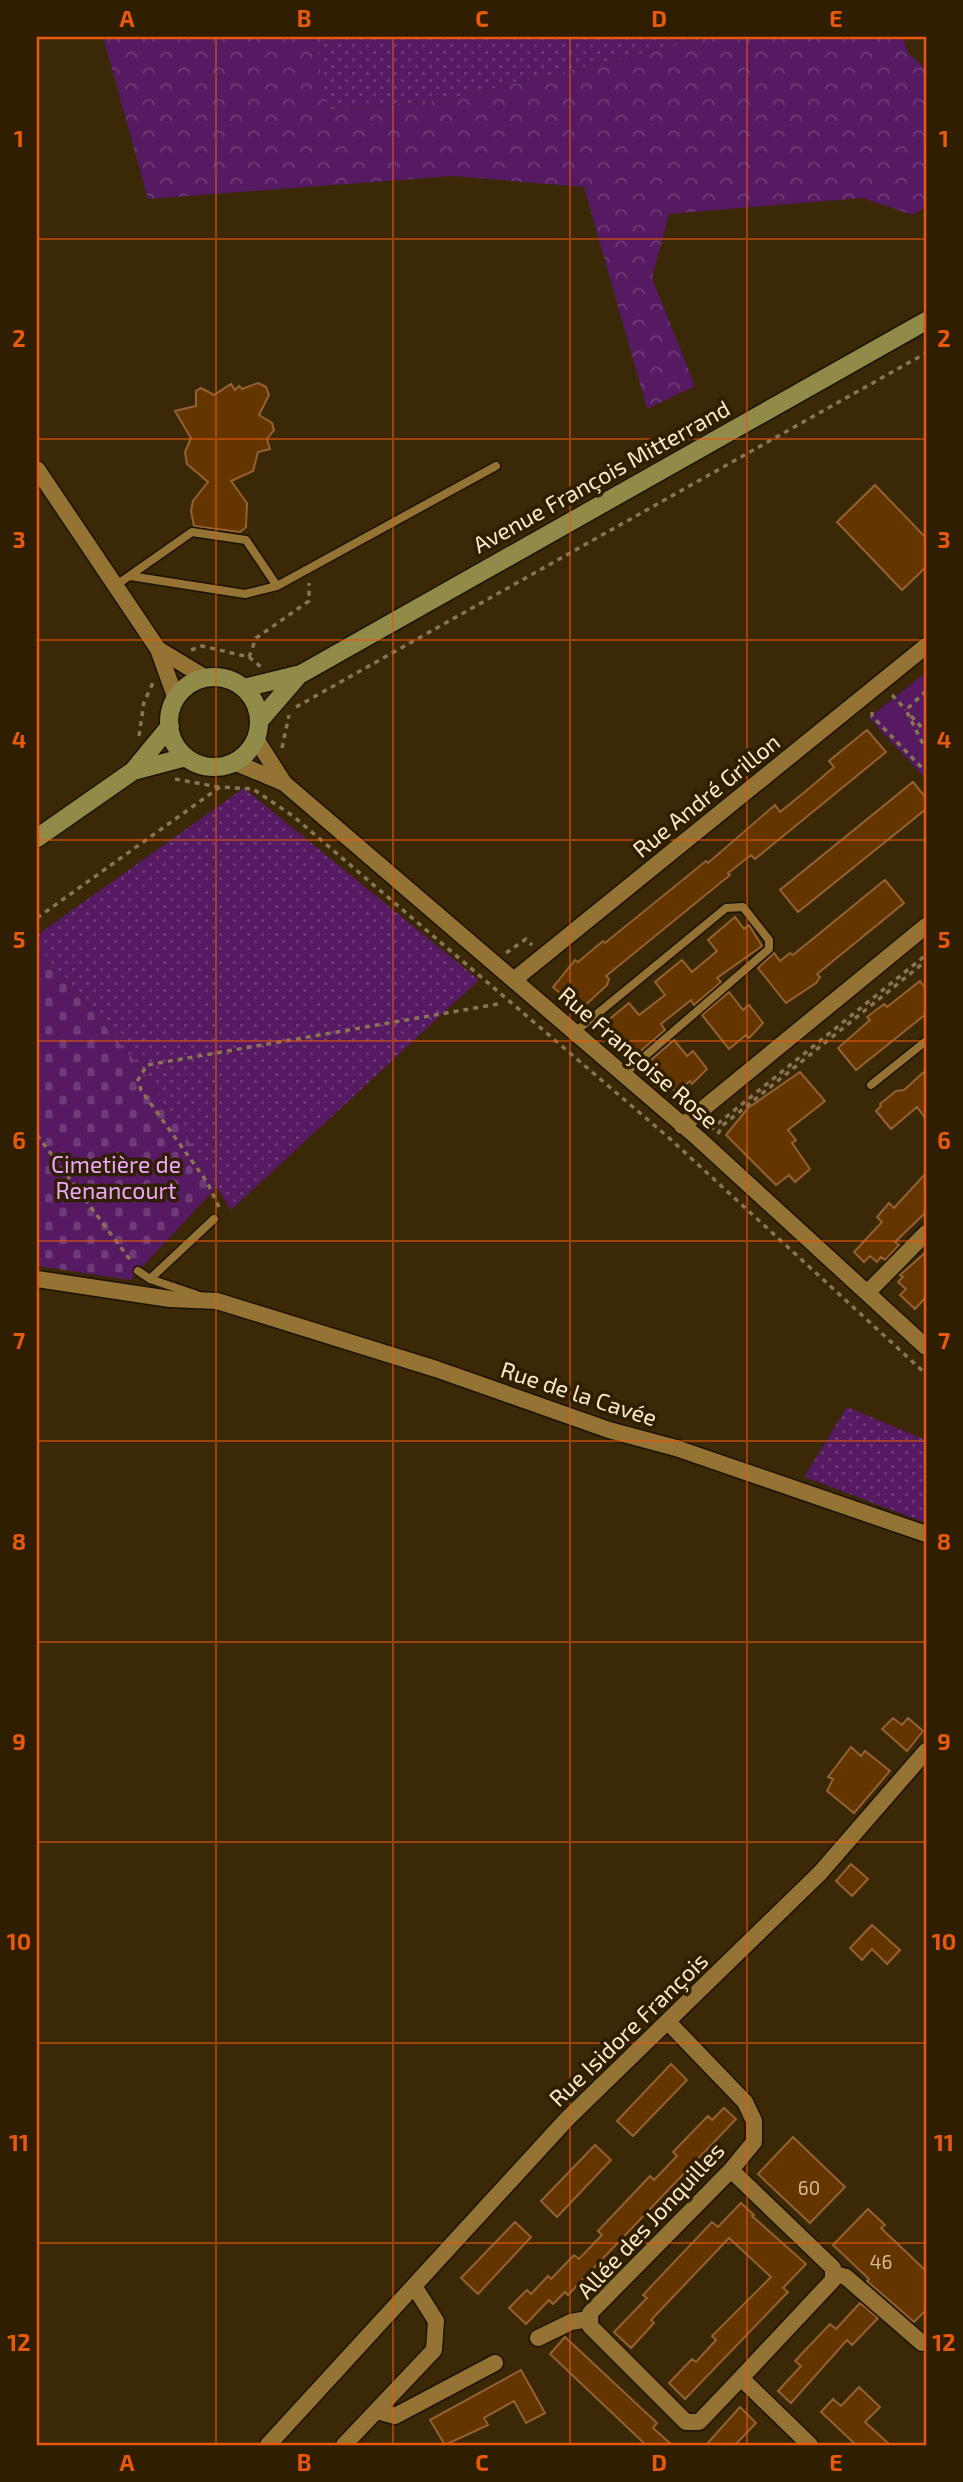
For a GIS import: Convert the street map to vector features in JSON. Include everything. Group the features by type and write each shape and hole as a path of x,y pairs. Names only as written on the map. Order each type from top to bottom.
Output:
{"main road":[{"name":"Avenue François Mitterrand","path":"244,688 301,674 926,321"},
{"name":"Avenue François Mitterrand","path":"260,720 301,674"},
{"path":"37,838 133,771 170,726 176,699 188,685 206,678 228,679 244,688 257,706 260,720 252,748 234,762 213,767 198,764 186,757 176,746 170,726"},
{"path":"133,771 186,757"}],"street":[{"path":"37,469 158,649 176,699"},
{"name":"Rue André Grillon","path":"515,979 867,703 926,646"},
{"path":"158,649 206,678"},
{"path":"256,740 284,783"},
{"path":"234,762 284,783"},
{"name":"Rue Françoise Rose","path":"284,783 699,1139 867,1293 923,1339"},
{"path":"682,1126 926,926"},
{"path":"867,1293 926,1233"},
{"name":"Rue de la Cavée","path":"37,1279 170,1299 217,1301 436,1370 609,1430 676,1448 926,1534"},
{"name":"Rue Isidore François","path":"268,2445 567,2119 820,1873 926,1751"},
{"name":"Allée des Jonquilles","path":"668,2022 745,2102 754,2121 754,2141 731,2170 590,2313 590,2326 687,2422 699,2422 833,2280 835,2274"},
{"path":"731,2170 833,2268 835,2274 846,2277 922,2343"},
{"path":"344,2445 434,2350 436,2321 414,2286"},
{"name":"Allée des Jonquilles","path":"538,2338 571,2322 588,2319"},
{"path":"377,2411 395,2416 495,2363"},
{"path":"741,2378 810,2445"}],"lane":[{"path":"130,576 245,594 277,586 496,466"},
{"path":"115,586 192,532 246,540 277,586"},
{"path":"575,1032 726,908 743,907 769,940 769,949 623,1074"},
{"path":"870,1085 926,1041"},
{"path":"150,1279 214,1219"},
{"path":"138,1271 150,1279 217,1301"}],"path":[{"path":"279,755 292,709 926,353"},
{"path":"182,652 202,646 249,657 256,638 309,601 311,586 304,571"},
{"path":"141,747 139,733 144,702 153,681"},
{"path":"906,710 926,691"},
{"path":"892,694 926,732"},
{"path":"862,718 867,703"},
{"path":"867,703 872,716 926,772"},
{"path":"906,710 926,750"},
{"path":"172,778 220,787 253,789 293,816 668,1138 926,1374"},
{"path":"37,918 220,787"},
{"path":"699,1139 926,955"},
{"path":"717,1136 722,1126 926,961"},
{"path":"214,1219 219,1208 207,1182 141,1090 138,1080 147,1065 498,1004"},
{"path":"37,1135 138,1271"}],"green space":[{"path":"103,37 327,37 317,56 329,110 444,100 712,37 903,37 908,53 926,69 926,207 913,215 862,198 669,214 652,278 695,386 647,409 584,187 452,176 148,199"},
{"path":"327,37 712,37 444,100 328,110 317,56"},
{"path":"926,672 926,779 869,718"},
{"path":"244,788 479,980 231,1210 142,1070 37,946 37,935"},
{"name":"Cimetière de Renancourt","path":"37,946 142,1070 218,1186 130,1280 37,1266"},
{"path":"847,1407 926,1440 926,1523 804,1477"}],"building":[{"path":"258,383 266,387 269,395 259,415 272,423 274,430 267,439 270,449 258,452 253,471 231,481 247,503 246,527 240,532 194,526 191,511 193,501 208,482 187,464 185,452 191,438 175,411 196,406 196,391 201,388 214,395 231,384 235,390 239,386 242,389"},
{"path":"875,485 926,538 926,567 902,590 837,522"},
{"path":"867,730 886,752 755,859 751,855 728,873 730,875 606,976 609,979 607,985 580,1010 553,987 575,960 578,962 603,941 605,943 706,861 708,863 775,805 780,812 812,786 834,767 829,761"},
{"path":"913,782 926,798 926,809 798,912 780,890"},
{"path":"885,880 904,903 817,974 820,977 816,983 786,1003 758,968 774,953 780,961 790,953 793,955"},
{"path":"735,917 744,929 749,925 762,946 717,978 721,982 694,1005 691,1000 661,1024 665,1030 635,1056 600,1027 629,1003 639,1015 665,995 655,982 682,960 692,972 717,951 708,940"},
{"path":"920,981 926,989 926,1014 856,1070 838,1048 870,1020 867,1017 884,1004 887,1007"},
{"path":"729,992 743,1010 749,1005 763,1023 749,1038 746,1035 729,1049 702,1015"},
{"path":"674,1040 687,1056 693,1051 707,1069 692,1084 690,1081 676,1092 645,1065"},
{"path":"926,1070 926,1119 917,1107 891,1129 876,1111 880,1104 896,1091 904,1090"},
{"path":"800,1072 825,1101 788,1130 796,1140 792,1143 810,1169 795,1182 789,1175 776,1185 726,1135 748,1108"},
{"path":"926,1173 926,1212 895,1242 899,1245 885,1260 881,1257 877,1262 870,1256 864,1262 854,1252 882,1222 877,1217 889,1203 894,1208"},
{"path":"926,1252 926,1297 915,1309 900,1295 906,1289 898,1282 903,1277 900,1275"},
{"path":"893,1718 902,1725 908,1718 923,1731 907,1751 882,1729"},
{"path":"851,1747 861,1756 865,1751 890,1771 854,1813 827,1791 833,1779 828,1777"},
{"path":"851,1864 868,1879 852,1896 836,1881"},
{"path":"872,1925 900,1950 887,1964 872,1949 862,1960 850,1948"},
{"path":"671,2064 687,2080 633,2136 617,2121"},
{"path":"724,2108 736,2119 568,2295 565,2292 553,2304 549,2300 526,2324 509,2308 527,2290 531,2294 548,2276 551,2279 574,2255 579,2259 602,2235 598,2231 650,2176 654,2180 677,2156 673,2152 708,2116 712,2120"},
{"path":"793,2137 845,2187 810,2223 758,2174"},
{"path":"595,2145 611,2160 557,2217 541,2201"},
{"path":"741,2203 806,2264 783,2288 788,2292 685,2399 669,2383 692,2359 696,2362 716,2340 712,2336 771,2277 729,2238 651,2320 654,2323 631,2348 614,2332 647,2298 643,2295 712,2222 718,2227"},
{"path":"868,2209 885,2225 881,2228 926,2271 926,2310 914,2322 867,2281 869,2279 833,2245"},
{"path":"515,2222 531,2237 478,2294 461,2278"},
{"path":"860,2303 878,2318 852,2345 847,2340 791,2403 778,2391 801,2366 795,2361 830,2324 836,2329"},
{"path":"565,2337 657,2423 653,2428 672,2445 646,2445 550,2354"},
{"path":"521,2370 545,2413 526,2423 514,2401 484,2418 488,2425 445,2445 430,2420"},
{"path":"859,2387 880,2407 865,2422 890,2445 856,2445 821,2412 833,2399 841,2406"},
{"path":"740,2407 756,2423 735,2445 706,2445"}]}
